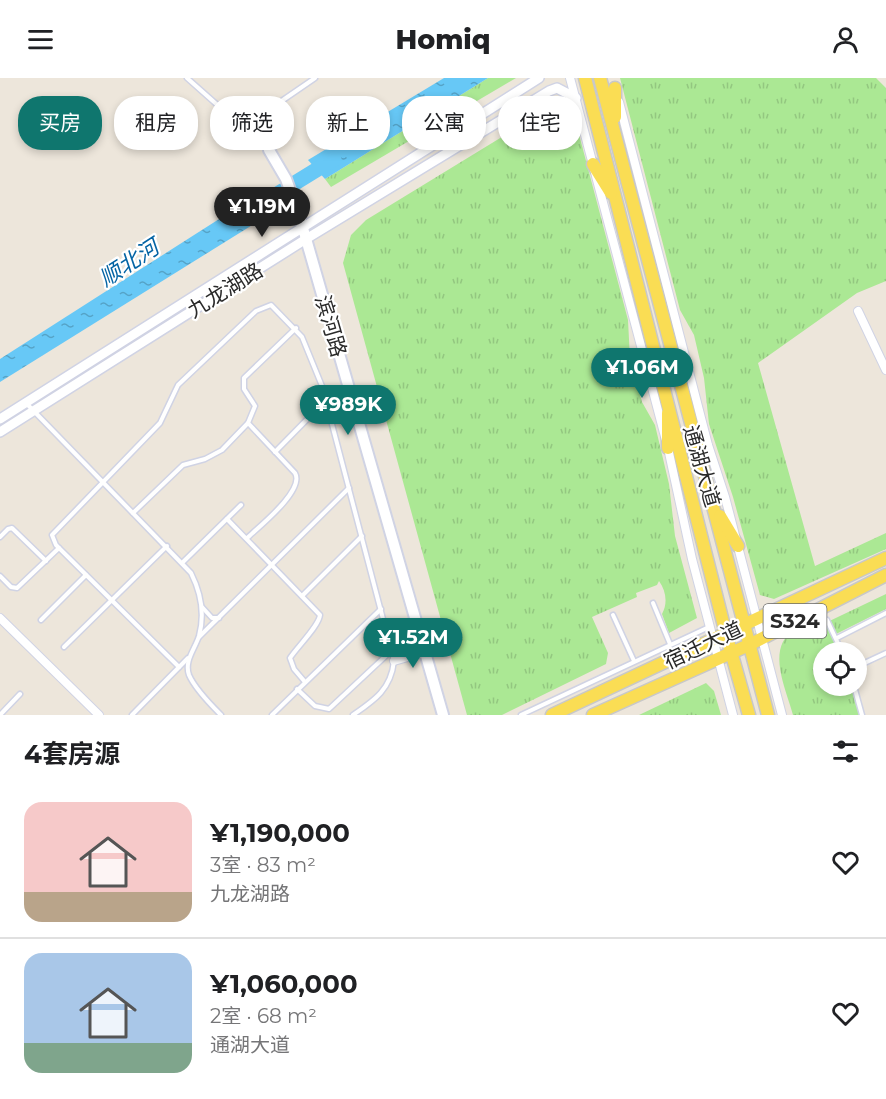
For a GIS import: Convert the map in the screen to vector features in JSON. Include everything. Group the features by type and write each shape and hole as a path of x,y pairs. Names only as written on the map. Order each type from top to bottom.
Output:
{"main road":[{"name":"通湖大道","path":"585,78 726,634 749,715"},
{"name":"通湖大道","path":"600,78 729,561 752,622 767,712"},
{"path":"614,83 615,133"},
{"name":"滨河路","path":"268,150 286,178 305,233 443,715"},
{"path":"593,164 618,206"},
{"path":"668,400 668,448"},
{"path":"714,507 738,546"},
{"name":"宿迁大道","path":"552,715 886,558"},
{"path":"709,564 714,572 721,576 726,571 729,561"},
{"name":"宿迁大道","path":"593,715 731,653 886,575"},
{"path":"749,715 759,706 767,712"}],"street":[{"name":"九龙湖路","path":"0,432 539,78"},
{"path":"570,78 575,96"},
{"path":"614,83 708,445 738,546 752,622"},
{"name":"九龙湖路","path":"540,96 557,88 572,96"},
{"name":"九龙湖路","path":"0,419 305,233 498,121"},
{"path":"582,121 668,448 733,715"},
{"path":"858,311 886,370"},
{"path":"0,618 99,715"},
{"path":"756,641 782,715"},
{"path":"394,661 425,652"}],"lane":[{"name":"滨河路","path":"187,78 210,98"},
{"path":"289,96 315,78"},
{"path":"179,668 59,548 52,538 53,532 160,423 178,385 256,311 266,305 274,307 302,337 326,400 394,661 390,682 384,692 353,715"},
{"path":"134,513 183,465 213,456 248,423 255,406 244,389 244,378 296,328"},
{"path":"275,452 326,400"},
{"path":"26,403 183,562 197,584 202,606 198,638 189,658 132,715"},
{"path":"247,538 294,491 297,483 295,472 248,423"},
{"path":"198,638 350,487"},
{"path":"183,562 241,505"},
{"path":"227,519 321,617 310,630 308,639 290,658 294,669 305,682"},
{"path":"0,537 8,528 12,528 46,561"},
{"path":"303,596 363,535"},
{"path":"64,647 167,546"},
{"path":"0,576 11,587 17,588 59,548"},
{"path":"41,620 86,575"},
{"path":"653,603 670,644"},
{"path":"202,606 212,618 220,618"},
{"path":"272,715 381,608"},
{"path":"837,638 886,613"},
{"path":"613,615 634,661"},
{"path":"797,634 826,620 838,642"},
{"path":"521,715 710,627"},
{"path":"297,690 315,706 329,709 391,650"},
{"path":"867,662 886,653"},
{"path":"189,658 190,676 222,715"},
{"path":"0,715 20,694"},
{"path":"857,696 862,715"}],"green space":[{"path":"488,78 516,78 485,96 459,96"},
{"path":"620,78 876,78 886,88 886,281 857,293 758,363 815,566 886,533 886,549 774,599 760,595 733,497 709,424 704,378 694,335 680,310"},
{"path":"402,131 402,145 331,187 325,179 372,150 390,150 390,139"},
{"path":"498,139 498,150 582,150 582,146 628,320 630,359 642,402 655,425 669,484 675,536 697,618 669,633 662,614 665,597 659,581 657,585 636,593 637,597 592,617 608,653 606,664 502,715 467,715 343,263 351,235 366,220 481,150 486,150 486,147"},
{"path":"886,594 886,609 832,636 835,642 813,642 813,696 854,696 860,715 793,715 781,675 780,654 781,645 786,637 796,637"},
{"path":"706,683 714,691 721,715 639,715"}],"water":[{"path":"444,78 488,78 459,96 414,96"},
{"path":"402,103 402,131 390,139 390,111"},
{"path":"325,150 372,150 325,179 308,160"},
{"path":"266,189 270,214 0,382 0,359"}],"waterway":[{"name":"顺北河","path":"295,183 334,159"},
{"name":"顺北河","path":"252,210 282,191"}]}
